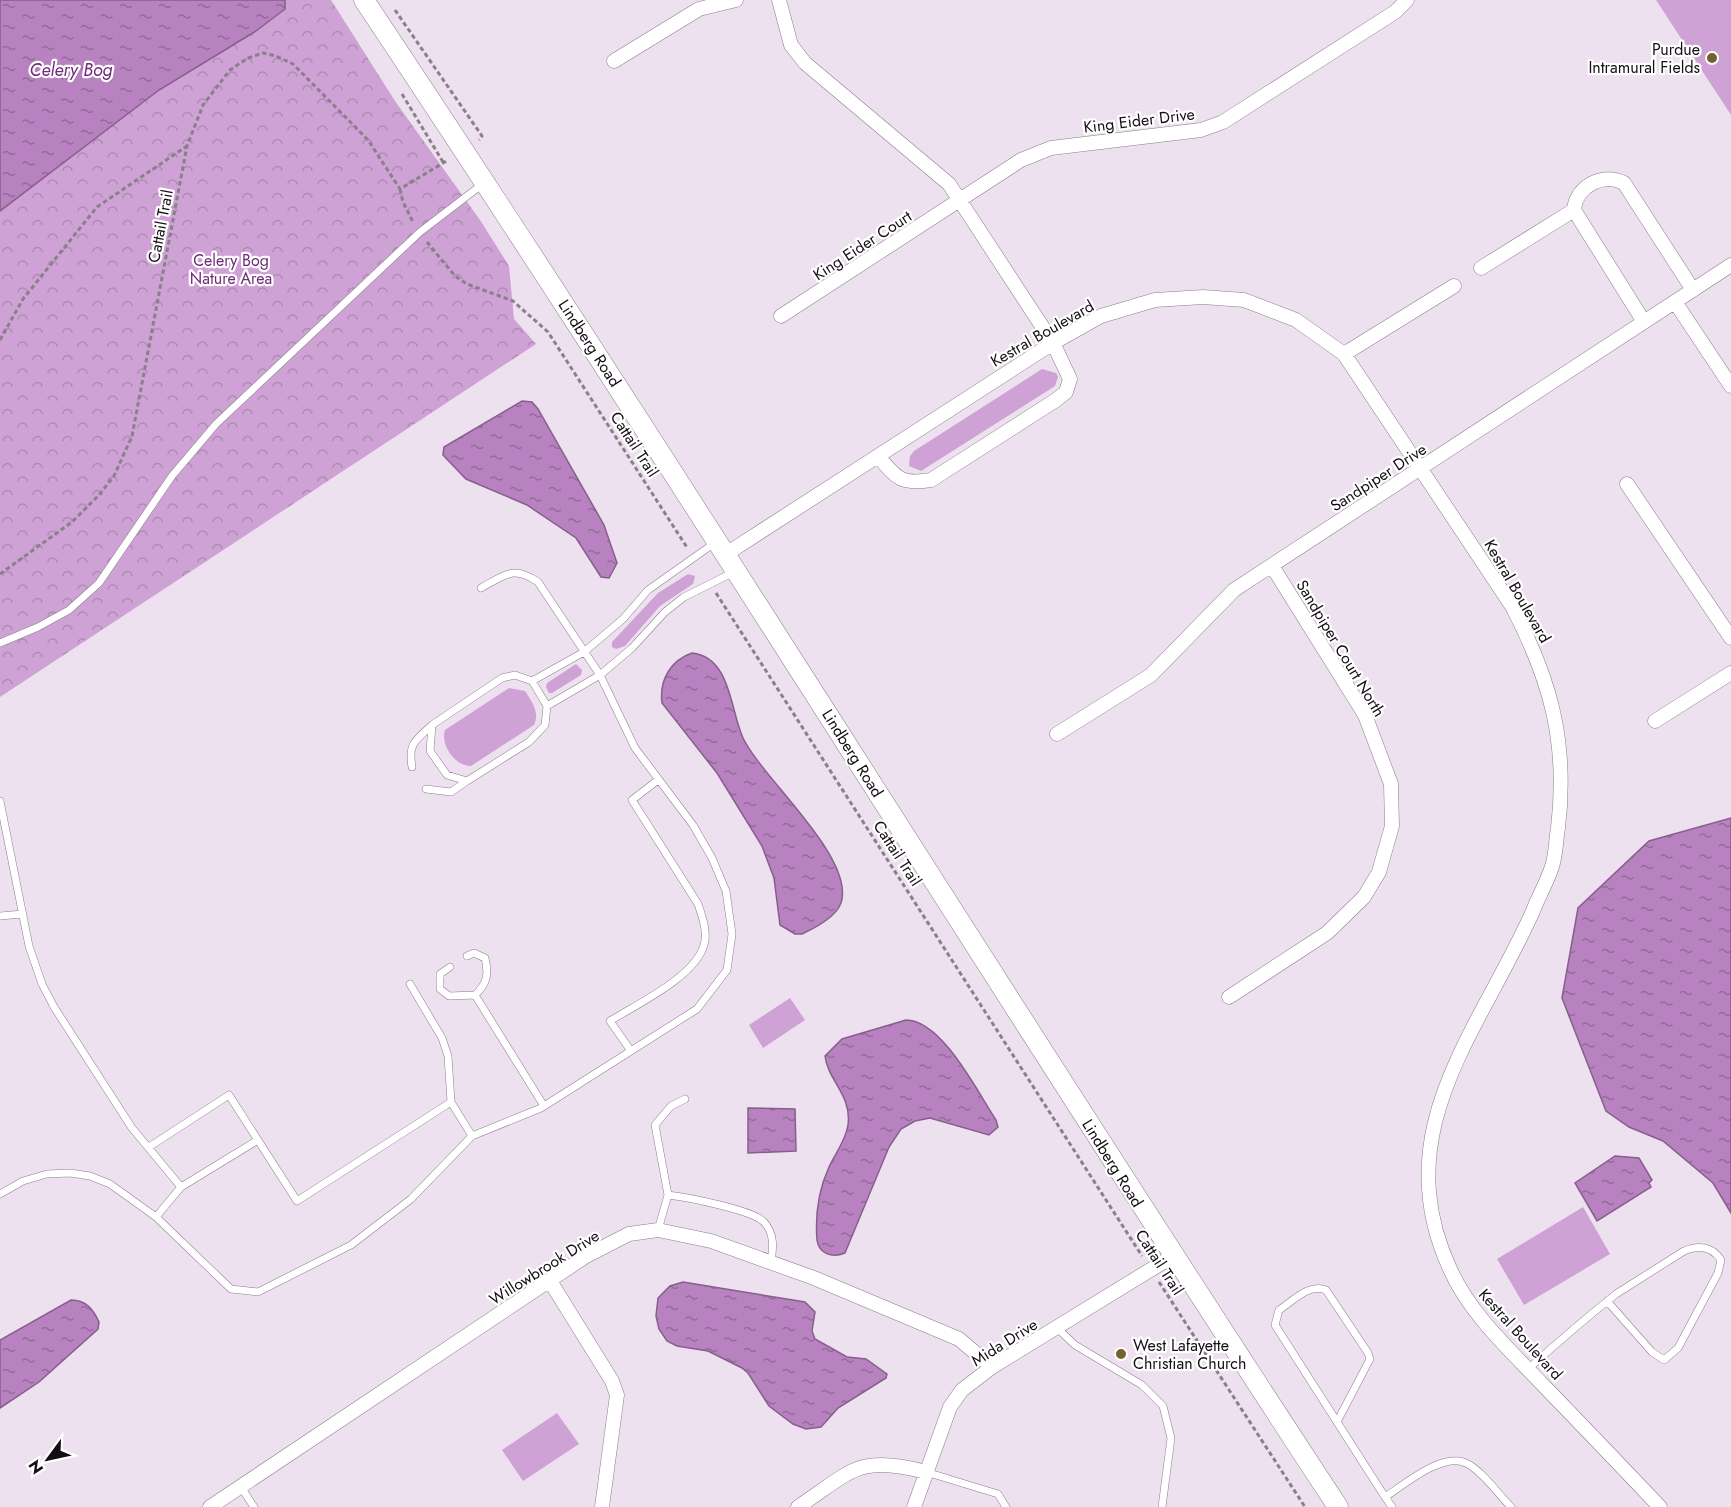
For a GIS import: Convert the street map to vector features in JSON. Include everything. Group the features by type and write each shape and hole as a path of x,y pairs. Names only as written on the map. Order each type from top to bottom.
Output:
{"main road":[{"name":"Lindberg Road","path":"364,0 486,181 1173,1256 1338,1507"}],"street":[{"path":"614,61 699,9 736,0"},
{"path":"779,0 791,45 805,63 948,184 1053,342 1070,380 1066,392 1056,400 931,480 913,483 896,478 878,456"},
{"name":"King Eider Drive","path":"960,201 1021,160 1051,148 1201,130 1223,122 1395,12 1407,0"},
{"path":"1644,322 1574,210 1575,200 1599,180 1613,177 1624,183 1693,290"},
{"name":"King Eider Court","path":"782,316 960,201"},
{"path":"1481,268 1574,210"},
{"name":"Sandpiper Drive","path":"1057,734 1151,675 1234,590 1731,265"},
{"path":"1344,354 1454,286"},
{"name":"Kestral Boulevard","path":"722,547 878,456 1053,342 1101,316 1155,300 1203,297 1244,300 1296,320 1344,354 1484,562 1516,615 1535,651 1559,734 1561,797 1553,863 1513,955 1444,1088 1428,1150 1429,1198 1438,1241 1451,1272 1471,1307 1660,1507"},
{"path":"1675,302 1731,386"},
{"path":"1627,484 1731,638"},
{"name":"Sandpiper Court North","path":"1229,998 1327,933 1364,897 1378,872 1392,826 1391,784 1365,715 1272,566"},
{"path":"1655,721 1731,673"},
{"name":"Willowbrook Drive","path":"210,1507 586,1256 630,1234 658,1230 711,1241 771,1263 959,1339 992,1367"},
{"name":"Mida Drive","path":"914,1507 950,1407 962,1390 992,1367 1173,1256"},
{"path":"550,1281 612,1381 617,1395 617,1409 602,1507"},
{"path":"798,1507 860,1466 881,1463 926,1472"}],"lane":[{"path":"0,643 38,627 69,610 99,583 195,446 420,232 486,181"},
{"path":"532,681 584,652 623,619 648,590 693,557 722,547"},
{"path":"547,706 600,675 632,648 665,612 710,584 737,571"},
{"path":"0,1194 23,1181 47,1174 70,1173 90,1176 111,1184 156,1217 231,1289 258,1292 351,1245 411,1199 472,1136 544,1106 697,1009 727,970 732,934 726,891 712,858 693,825 658,780 624,729 600,675 538,582 524,573 510,572 481,588"},
{"path":"412,768 410,751 412,744 432,725 502,678 515,675 532,681 547,706 544,725 529,742 451,792 426,789"},
{"path":"432,725 430,751 447,775 467,781"},
{"path":"631,1051 610,1021 682,975 694,964 704,945 704,922 698,904 632,800 658,780"},
{"path":"0,801 29,946 54,1008 132,1128 181,1187"},
{"path":"0,916 23,914"},
{"path":"450,968 440,974 440,989 448,996 475,995 482,988 489,972 485,958 474,952 467,956"},
{"path":"410,984 442,1038 448,1056 451,1102 472,1136"},
{"path":"475,995 544,1106"},
{"path":"149,1147 229,1095 297,1201 451,1102"},
{"path":"658,1230 668,1196 665,1169 657,1147 655,1125 670,1106 685,1099"},
{"path":"156,1217 181,1187 258,1140"},
{"path":"668,1196 686,1197 748,1214 763,1221 773,1237 771,1263"},
{"path":"1528,1369 1607,1301 1661,1264 1694,1247 1716,1252 1720,1260 1718,1273 1678,1348 1664,1360 1652,1352 1607,1301"},
{"path":"1337,1422 1370,1359 1326,1290 1318,1287 1311,1288 1279,1310 1275,1325 1337,1422 1385,1497 1392,1507"},
{"path":"1057,1328 1075,1345 1142,1385 1163,1406 1171,1438 1162,1507"},
{"path":"1385,1497 1439,1464 1459,1459 1470,1465 1511,1507"},
{"path":"926,1472 998,1494 1006,1507"},
{"path":"241,1487 254,1507"}],"path":[{"path":"388,3 403,19 482,136 478,141"},
{"name":"Cattail Trail","path":"0,574 72,522 114,476 132,436 187,146 203,105 216,85 248,58 263,53 294,64 368,140 400,189 407,212 455,276 468,284 513,301 548,332 693,557"},
{"path":"0,340 23,299 98,207 187,146"},
{"path":"400,189 450,159"},
{"name":"Cattail Trail","path":"710,584 1305,1507"}],"green space":[{"name":"Celery Bog Nature Area","path":"0,0 331,0 395,101 480,220 509,266 514,319 536,344 0,697"},
{"name":"Purdue Intramural Fields","path":"1656,0 1731,0 1731,115"},
{"path":"1042,369 1056,373 1058,377 1055,386 921,471 909,466 910,456 914,451"},
{"path":"688,574 695,576 693,584 660,606 625,646 616,649 612,647 612,642 658,593"},
{"path":"576,664 582,670 581,675 549,693 547,683"},
{"path":"509,688 525,691 536,711 534,725 471,766 454,759 445,742 445,730"},
{"path":"790,998 805,1020 763,1048 749,1025"},
{"path":"1583,1207 1610,1254 1524,1305 1497,1259"},
{"path":"557,1413 579,1444 523,1481 502,1450"}],"water":[{"name":"Celery Bog","path":"0,0 285,0 285,9 256,31 159,90 0,211"},
{"path":"522,401 532,402 538,409 604,525 617,563 609,578 601,577 576,538 527,505 466,479 443,455 444,447"},
{"path":"692,653 705,657 715,664 722,674 743,738 753,755 803,817 833,860 841,881 840,905 832,916 802,934 795,934 780,925 774,878 762,846 717,773 662,703 662,686 668,672 678,661"},
{"path":"1731,818 1731,1213 1713,1183 1663,1141 1629,1127 1606,1111 1562,998 1578,908 1649,841"},
{"path":"906,1020 919,1023 933,1032 946,1045 969,1076 998,1127 989,1135 930,1118 915,1121 901,1129 889,1147 845,1253 827,1254 820,1249 817,1240 818,1203 825,1176 845,1136 848,1114 847,1105 830,1073 825,1056 842,1039"},
{"path":"748,1108 795,1109 796,1151 748,1153"},
{"path":"1615,1156 1639,1158 1652,1180 1649,1183 1651,1187 1597,1221 1575,1183"},
{"path":"683,1282 805,1302 815,1312 812,1331 815,1339 847,1357 866,1359 887,1374 886,1378 838,1408 821,1427 806,1429 793,1424 769,1406 748,1373 742,1368 708,1351 677,1346 667,1341 659,1329 656,1316 658,1298 670,1286"},
{"path":"71,1300 81,1302 91,1309 99,1322 98,1329 39,1382 0,1408 0,1340"}],"place":[{"name":"Purdue Intramural Fields","path":"1712,58"},
{"name":"West Lafayette Christian Church","path":"1121,1354"}]}
